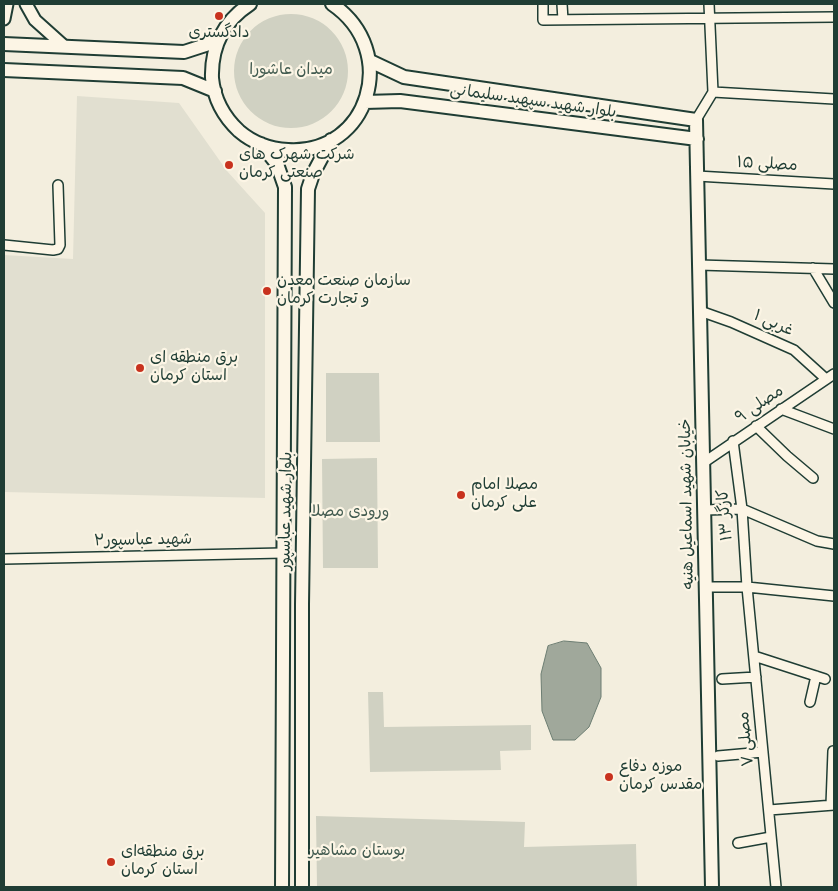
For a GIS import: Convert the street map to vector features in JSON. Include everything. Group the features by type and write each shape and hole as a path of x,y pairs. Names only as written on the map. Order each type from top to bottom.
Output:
{"main road":[{"path":"250,4 235,15 218,40 213,60 212,81 222,110 232,123 243,134 261,144 281,150 302,150 331,140 354,120 364,102 370,82 370,61 365,41 348,16 332,4"},
{"path":"4,44 184,52 218,40"},
{"name":"بلوار شهید سپهبد سلیمانی","path":"370,61 404,77 696,120"},
{"path":"4,70 183,78 215,91"},
{"name":"بلوار شهید سپهبد سلیمانی","path":"364,102 400,101 697,140"},
{"name":"خیابان شهید اسماعیل هنیه","path":"696,120 712,887"},
{"name":"بلوار شهید عباسپور","path":"302,887 302,604 308,190 313,174 331,140"},
{"name":"بلوار شهید عباسپور","path":"261,144 277,164 285,187 282,887"},
{"path":"283,603 302,604"}],"street":[{"path":"4,19 7,4"},
{"path":"26,4 35,20 64,46"},
{"path":"543,4 543,20 834,17"},
{"path":"562,4 563,20"},
{"path":"696,120 713,92 709,4"},
{"path":"713,92 834,99"},
{"name":"مصلی ۱۵","path":"697,176 834,184"},
{"path":"4,245 58,249 60,245 58,185"},
{"path":"699,264 834,268"},
{"path":"813,268 834,303"},
{"name":"۱ غربی","path":"700,311 731,322 794,350 832,376"},
{"name":"مصلی ۹","path":"703,462 832,376"},
{"path":"781,409 834,429"},
{"path":"756,426 813,478"},
{"name":"کارگر ۱۳","path":"733,441 742,509 747,587"},
{"path":"704,510 742,509 817,541 834,544"},
{"name":"شهید عباسپور۲","path":"4,559 283,552"},
{"path":"706,587 747,587 834,596"},
{"name":"مصلی ۷","path":"747,587 776,887"},
{"path":"754,656 825,679"},
{"path":"810,702 816,676"},
{"path":"722,679 756,677"},
{"path":"769,810 833,805 833,751"},
{"path":"718,756 763,752"},
{"path":"738,843 771,837"}],"shaded area":[{"path":"77,96 179,103 227,171 265,213 265,498 4,492 4,255 73,259"},
{"path":"564,641 587,643 601,668 601,697 589,727 575,740 553,740 542,711 541,674 548,646"}],"green space":[{"name":"میدان عاشورا","path":"291,14 313,18 332,30 344,49 348,71 344,93 332,112 313,124 291,128 269,124 250,112 238,93 234,71 238,49 250,30 269,18"},
{"path":"326,373 379,373 380,442 326,442"},
{"name":"ورودی مصلا","path":"377,458 378,568 323,568 322,459"},
{"path":"368,692 383,692 384,727 531,725 531,750 500,751 501,770 370,772"},
{"name":"بوستان مشاهیر","path":"316,816 525,822 524,847 636,844 637,887 317,887"}],"place":[{"name":"دادگستری","path":"219,16"},
{"name":"شرکت شهرک های صنعتی کرمان","path":"229,165"},
{"name":"سازمان صنعت معدن و تجارت کرمان","path":"267,291"},
{"name":"برق منطقه ای استان کرمان","path":"140,368"},
{"name":"مصلا امام علی کرمان","path":"461,495"},
{"name":"موزه دفاع مقدس کرمان","path":"609,777"},
{"name":"برق منطقه‌ای استان کرمان","path":"111,862"}]}
